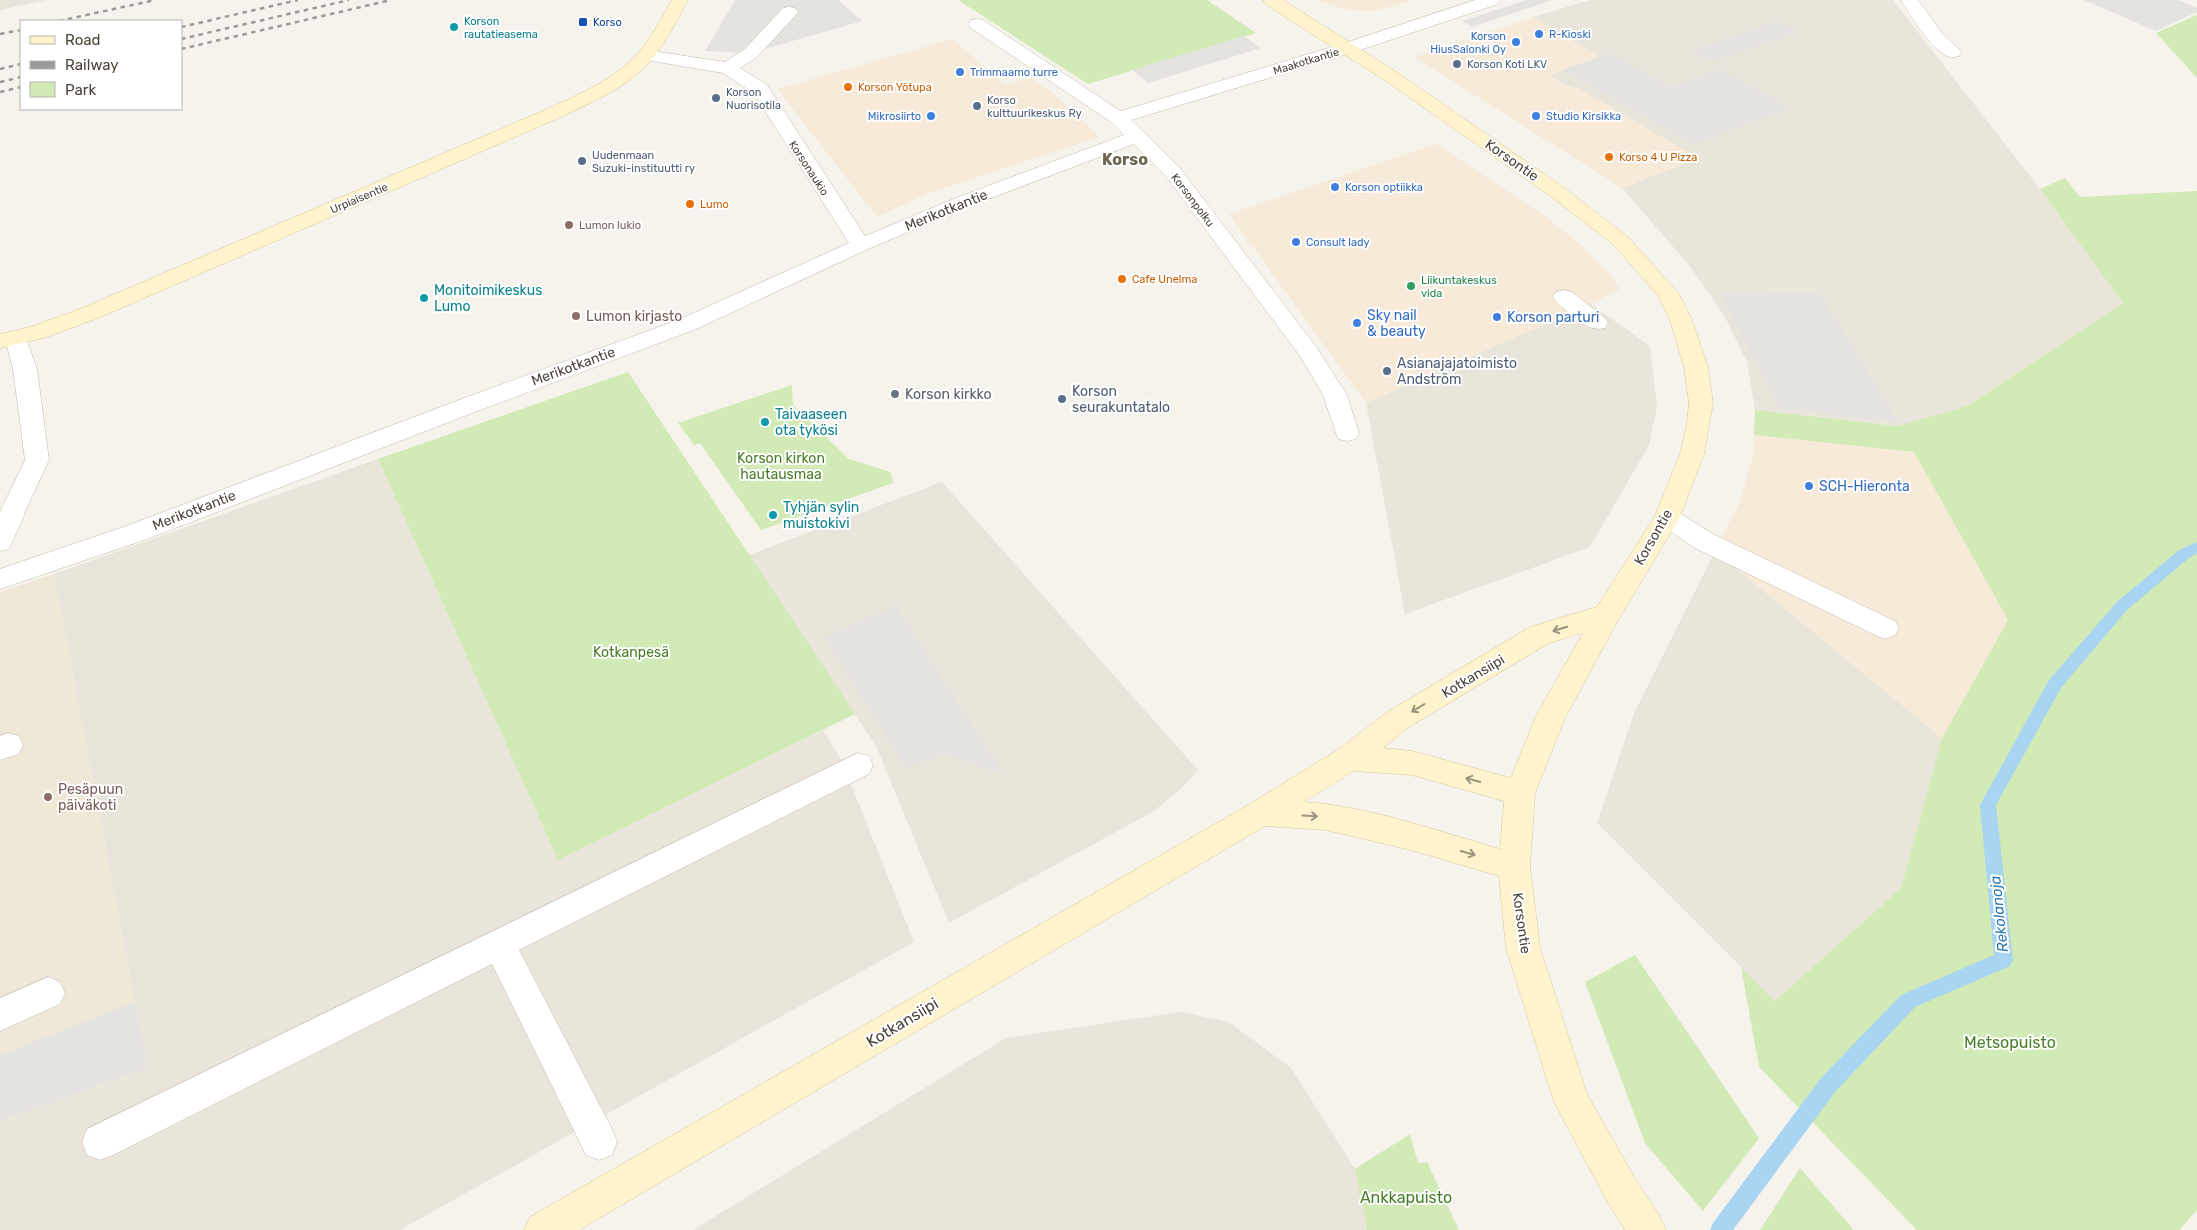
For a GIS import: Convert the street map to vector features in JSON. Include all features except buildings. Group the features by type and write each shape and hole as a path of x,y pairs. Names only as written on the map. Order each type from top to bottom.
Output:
{"main road":[{"name":"Urpiaisentie","path":"8,340 97,310 552,114 602,89 631,70 646,55 680,0"},
{"name":"Korsontie","path":"1272,0 1348,48 1556,190 1621,241 1668,294 1681,320 1696,367 1701,402 1699,423 1692,454 1667,517 1607,615 1551,716 1520,793 1514,867 1523,948 1572,1102 1620,1188 1647,1230"},
{"name":"Kotkansiipi","path":"543,1230 1261,813 1350,758 1399,719 1540,635 1607,615"},
{"path":"1350,758 1412,763 1520,793"},
{"path":"1261,813 1326,816 1411,837 1514,867"}],"street":[{"name":"Maakotkantie","path":"1118,118 1348,48 1492,0"},
{"path":"1909,0 1937,38 1953,52"},
{"path":"646,55 728,68 751,53 789,12"},
{"name":"Korsonpolku","path":"977,24 1118,118 1172,171 1309,353 1335,395 1347,433"},
{"name":"Korsonaukio","path":"728,68 760,89 861,245"},
{"name":"Merikotkantie","path":"0,579 138,532 476,402 686,325 861,245 963,202 1138,136"},
{"path":"1564,297 1597,323"},
{"path":"0,542 37,460 25,368 8,340"},
{"path":"1667,517 1704,541 1885,628"},
{"path":"100,1142 858,765"},
{"path":"498,944 598,1142"},
{"path":"0,1015 48,993"}],"shaded area":[{"path":"0,0 46,0 0,10"},
{"path":"735,0 838,0 862,21 751,53 705,51"},
{"path":"1317,0 1414,0 1369,11 1344,9"},
{"path":"1527,0 1553,0 1472,27 1462,21"},
{"path":"1590,0 1893,0 2047,198 2124,303 1967,406 1897,426 1755,410 1747,362 1725,317 1689,265 1622,188 1698,158 1548,75 1539,21 1533,17"},
{"path":"2084,0 2178,0 2197,8 2197,12 2156,31"},
{"path":"1533,17 1600,57 1549,75 1570,89 1576,87 1698,158 1622,188 1414,57"},
{"path":"1778,21 1798,32 1713,62 1692,51"},
{"path":"1244,36 1261,48 1148,83 1132,70"},
{"path":"953,39 1005,85 1031,78 1053,93 1100,137 926,194 877,217 777,89"},
{"path":"1610,53 1671,87 1721,69 1790,108 1693,144 1563,70"},
{"path":"1436,144 1545,216 1581,245 1609,273 1620,289 1591,304 1366,403 1229,214"},
{"path":"1819,292 1898,422 1780,408 1720,293"},
{"path":"1591,304 1650,346 1657,407 1649,445 1590,547 1405,614 1366,403"},
{"path":"1754,435 1914,452 2008,620 1942,738 1715,551 1740,501 1753,456"},
{"path":"378,459 558,860 823,730 841,759 914,942 400,1230 0,1230 0,1121 147,1068 54,574"},
{"path":"942,482 1198,770 1184,786 1154,811 949,923 876,746 749,555"},
{"path":"1715,551 1942,738 1901,888 1775,1001 1597,823 1634,713"},
{"name":"Pesäpuun päiväkoti","path":"54,574 147,1068 0,1121 0,592"},
{"path":"896,606 1004,775 945,754 906,768 824,637"},
{"path":"135,1002 147,1068 0,1121 0,1055"},
{"path":"1180,1012 1229,1022 1291,1068 1355,1169 1367,1230 693,1230 1006,1038"}],"green space":[{"path":"958,0 1207,0 1256,33 1088,84"},
{"path":"2197,15 2197,78 2156,33"},
{"name":"Metsopuisto","path":"2065,178 2080,197 2197,191 2197,1210 2179,1230 1917,1230 1759,1067 1741,967 1775,1001 1901,888 1942,738 2008,620 1914,452 1754,435 1755,410 1897,426 1967,406 2123,303 2040,189"},
{"name":"Kotkanpesä","path":"628,372 855,714 558,860 378,459"},
{"name":"Korson kirkon hautausmaa","path":"792,385 793,405 849,459 891,472 893,483 761,530 700,443 694,445 678,423"},
{"path":"1635,955 1759,1138 1703,1211 1645,1143 1585,982"},
{"name":"Ankkapuisto","path":"1410,1134 1418,1163 1427,1162 1459,1230 1367,1230 1355,1169"},
{"path":"1800,1168 1854,1230 1760,1230"}],"waterway":[{"name":"Rekolanoja","path":"1720,1230 1828,1085 1908,1001 2004,960 1988,805 2055,684 2122,606 2184,554 2197,547"}],"railway":[{"path":"64,20 155,0"},
{"path":"182,27 298,0"},
{"path":"182,39 349,0"},
{"path":"182,49 391,0"},
{"path":"0,34 20,30"},
{"path":"0,69 20,64"},
{"path":"0,82 20,77"},
{"path":"0,92 20,87"}],"place":[{"name":"Korso","path":"583,22"},
{"name":"Korson rautatieasema","path":"454,27"},
{"name":"R-Kioski","path":"1539,34"},
{"name":"Korson HiusSalonki Oy","path":"1516,42"},
{"name":"Korson Koti LKV","path":"1457,64"},
{"name":"Trimmaamo turre","path":"960,72"},
{"name":"Korson Yötupa","path":"848,87"},
{"name":"Korson Nuorisotila","path":"716,98"},
{"name":"Korso kulttuurikeskus Ry","path":"977,106"},
{"name":"Mikrosiirto","path":"931,116"},
{"name":"Studio Kirsikka","path":"1536,116"},
{"name":"Korso 4 U Pizza","path":"1609,157"},
{"name":"Uudenmaan Suzuki-instituutti ry","path":"582,161"},
{"name":"Korson optiikka","path":"1335,187"},
{"name":"Lumo","path":"690,204"},
{"name":"Lumon lukio","path":"569,225"},
{"name":"Consult lady","path":"1296,242"},
{"name":"Cafe Unelma","path":"1122,279"},
{"name":"Liikuntakeskus vida","path":"1411,286"},
{"name":"Monitoimikeskus Lumo","path":"424,298"},
{"name":"Lumon kirjasto","path":"576,316"},
{"name":"Korson parturi","path":"1497,317"},
{"name":"Sky nail & beauty","path":"1357,323"},
{"name":"Asianajajatoimisto Andström","path":"1387,371"},
{"name":"Korson kirkko","path":"895,394"},
{"name":"Korson seurakuntatalo","path":"1062,399"},
{"name":"Taivaaseen ota tykösi","path":"765,422"},
{"name":"SCH-Hieronta","path":"1809,486"},
{"name":"Tyhjän sylin muistokivi","path":"773,515"},
{"name":"Pesäpuun päiväkoti","path":"48,797"}],"district":[{"name":"Korso","path":"1125,159"}]}
